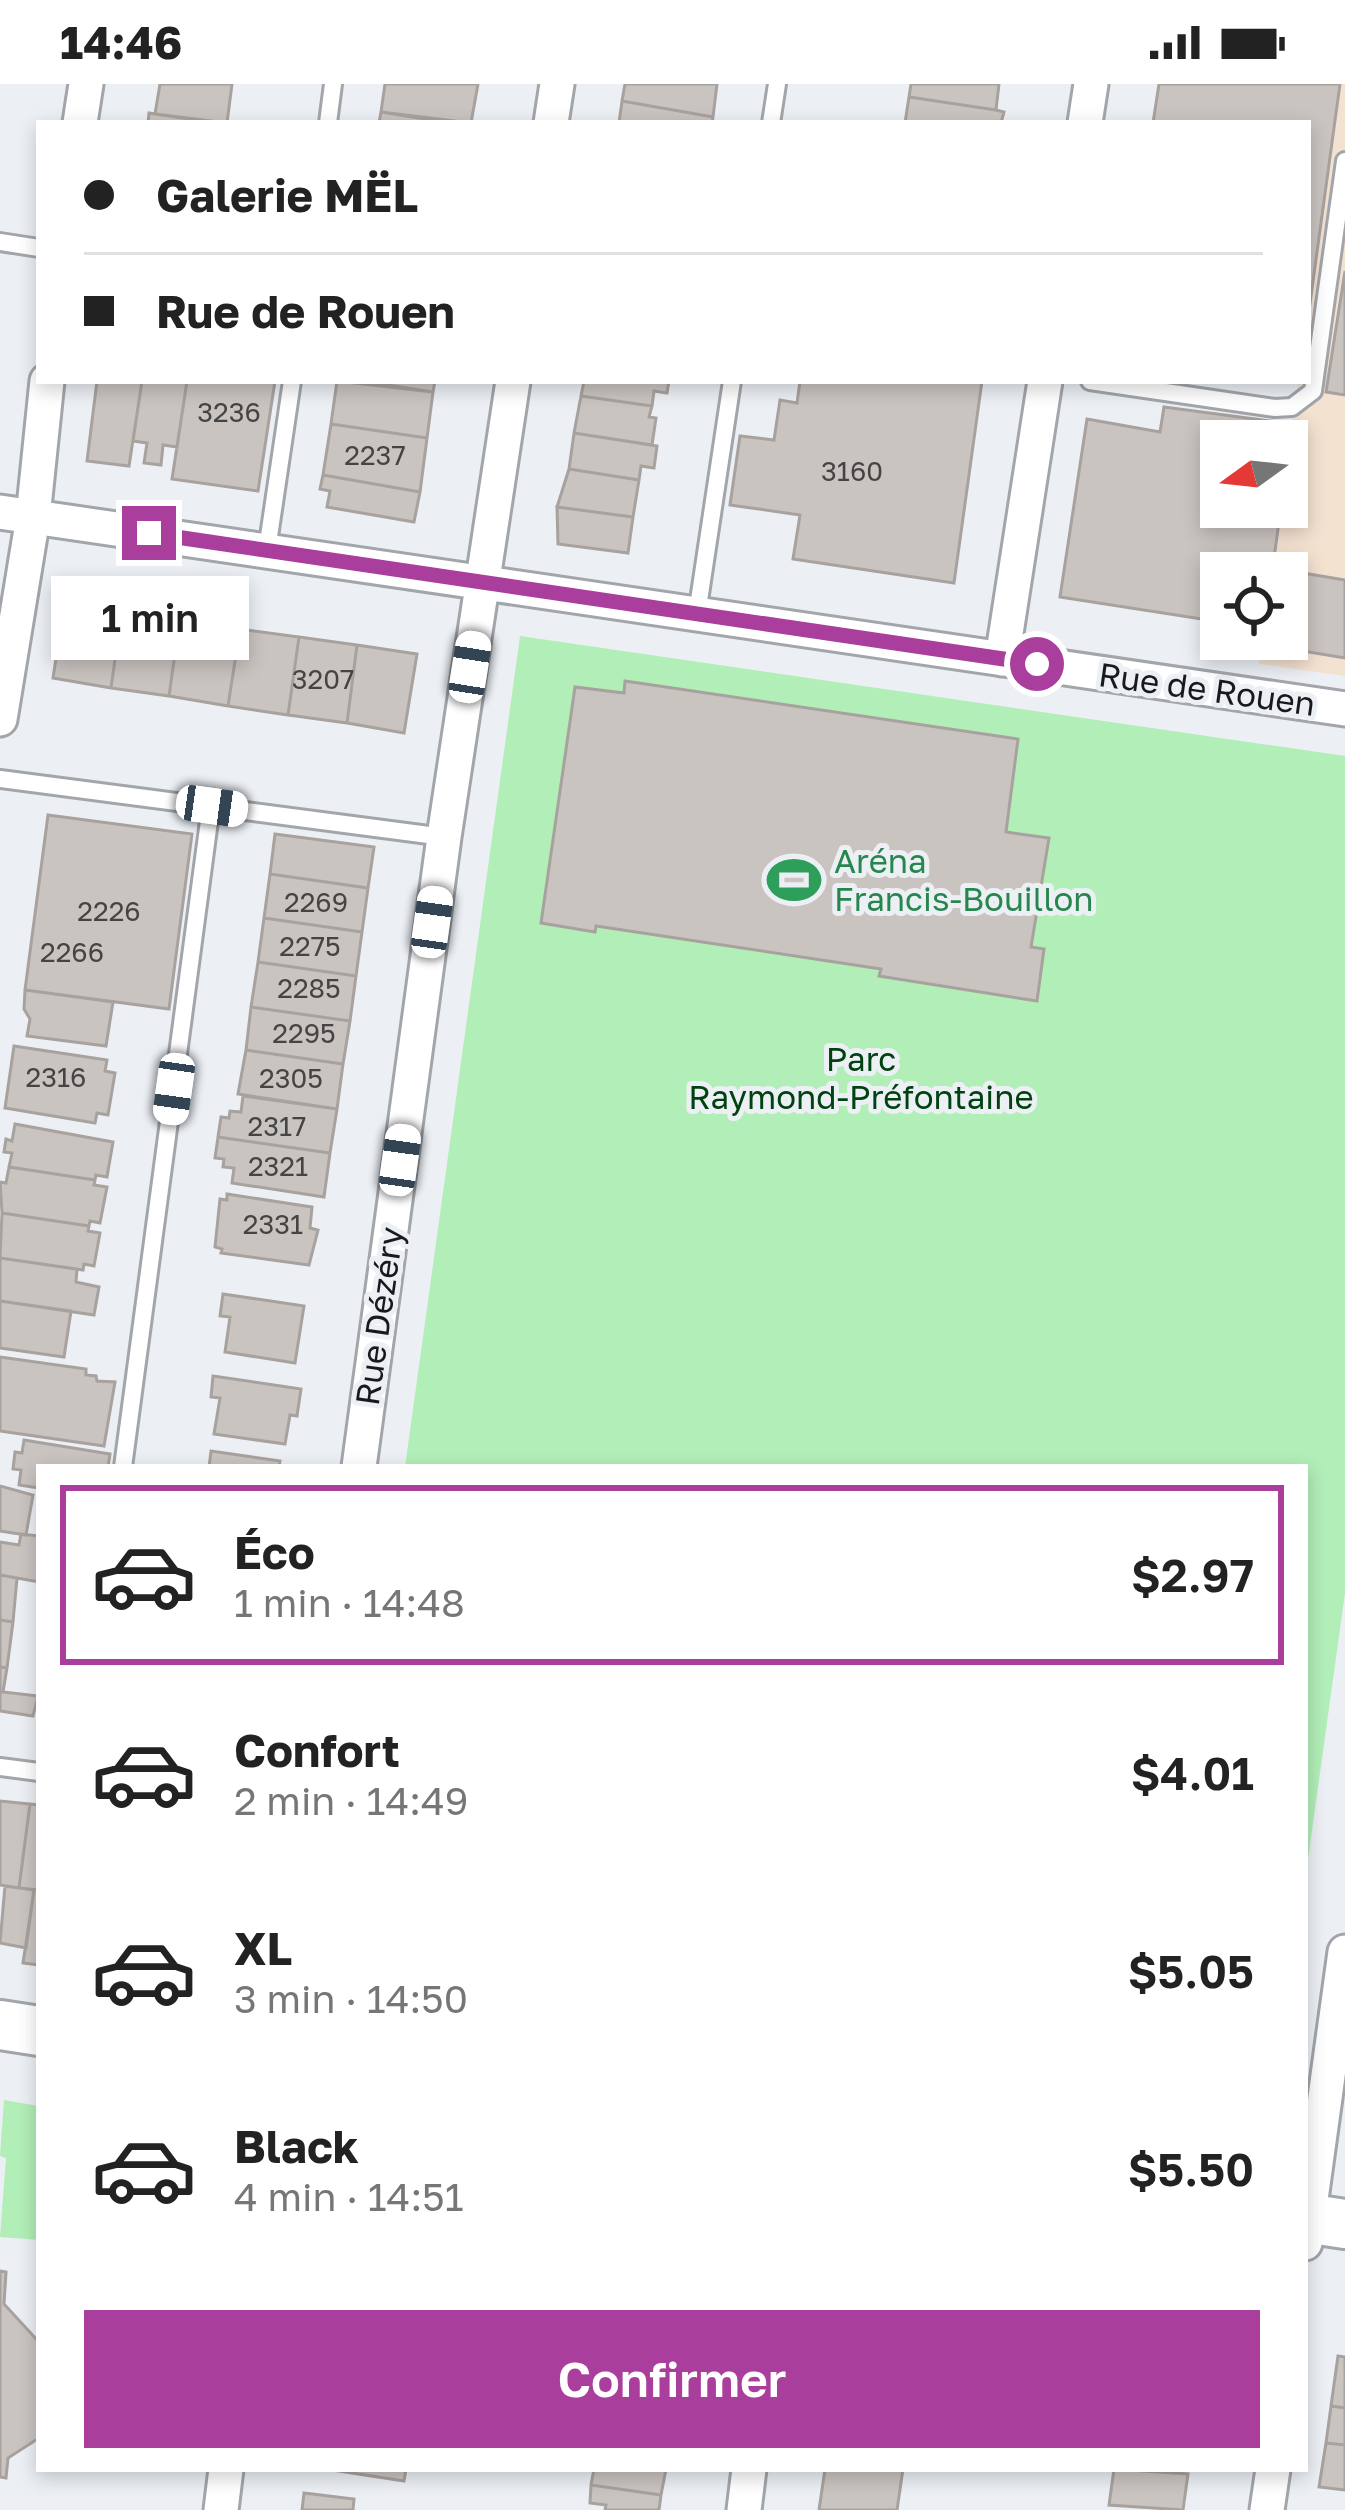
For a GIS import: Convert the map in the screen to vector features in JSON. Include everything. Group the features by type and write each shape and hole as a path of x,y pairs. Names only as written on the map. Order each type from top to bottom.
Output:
{"street":[{"path":"80,120 86,84"},
{"path":"551,120 557,84"},
{"path":"1085,120 1091,84"},
{"path":"0,719 16,514 46,384"},
{"name":"Rue Dézéry","path":"358,1464 444,837 513,384"},
{"path":"1002,659 1045,384"},
{"name":"Rue de Rouen","path":"16,514 1345,709"},
{"path":"1316,2226 1345,1952"},
{"path":"0,2025 36,2031"},
{"path":"220,2510 226,2472"},
{"path":"744,2510 749,2472"},
{"path":"1267,2510 1273,2472"}],"lane":[{"path":"328,120 333,84"},
{"path":"771,120 777,84"},
{"path":"1111,384 1275,408 1305,401 1313,391 1345,161"},
{"path":"0,242 36,248"},
{"path":"267,550 292,384"},
{"path":"698,614 732,384"},
{"path":"0,779 444,837"},
{"path":"123,1464 212,806"},
{"path":"0,1767 36,1772"}],"shaded area":[{"path":"1340,84 1345,84 1345,676 1259,664 1259,660 1308,660 1308,552 1275,552 1278,528 1308,528 1308,420 1293,420 1298,384 1311,384 1311,292"}],"green space":[{"name":"Parc Raymond-Préfontaine","path":"520,636 1345,756 1345,1593 1308,1859 1308,1464 405,1464"},
{"path":"4,2100 36,2105 36,2240 0,2237 6,2158 0,2156"}],"building":[{"path":"160,84 232,84 227,120 155,114"},
{"path":"385,84 478,84 472,120 381,112"},
{"path":"625,84 717,84 713,117 622,101"},
{"path":"911,84 999,84 996,110 909,97"},
{"path":"1159,84 1340,84 1311,296 1311,120 1153,120"},
{"path":"909,97 1004,112 1002,120 905,120"},
{"path":"622,101 713,117 712,120 619,120"},
{"path":"381,112 431,120 380,120"},
{"path":"149,113 196,120 148,120"},
{"path":"1345,271 1345,395 1326,392"},
{"path":"97,384 142,384 129,466 87,461"},
{"path":"142,384 187,384 177,447 163,445 161,465 144,463 147,443 133,441"},
{"path":"187,384 275,384 258,491 172,479"},
{"path":"337,384 433,392 427,438 331,424"},
{"path":"381,384 434,384 433,392"},
{"path":"583,384 668,384 667,393 654,391 652,406 581,396"},
{"path":"800,384 982,384 954,583 793,559 800,515 730,505 740,436 774,440 780,400 797,403"},
{"path":"581,396 652,406 649,417 656,418 652,445 574,433"},
{"path":"1164,407 1263,420 1200,420 1200,528 1278,528 1275,552 1200,552 1200,619 1060,597 1087,419 1160,432"},
{"path":"331,424 427,438 420,492 323,475"},
{"path":"574,433 657,446 654,468 641,466 639,480 569,469"},
{"path":"569,469 639,480 633,517 557,507"},
{"path":"323,475 420,492 414,522 327,507 330,491 320,489"},
{"path":"557,507 633,517 628,553 558,544"},
{"path":"1308,574 1345,580 1345,658 1308,652"},
{"path":"65,601 122,610 111,688 53,678"},
{"path":"122,610 180,618 169,696 111,688"},
{"path":"180,618 240,629 228,706 169,696"},
{"path":"240,629 299,637 288,715 228,706"},
{"path":"299,637 357,645 347,723 288,715"},
{"path":"357,645 417,654 404,733 347,723"},
{"name":"Aréna Francis-Bouillon","path":"625,681 1018,739 1006,832 1049,838 1031,947 1044,949 1037,1001 879,976 881,969 596,926 595,932 541,923 575,687 624,693"},
{"path":"48,815 192,834 169,1009 25,990"},
{"path":"275,834 374,847 368,888 270,874"},
{"path":"270,874 368,888 362,932 264,918"},
{"path":"264,918 362,932 356,976 258,962"},
{"path":"258,962 356,976 350,1021 251,1007"},
{"path":"25,990 113,1002 106,1046 27,1036 30,1019 24,1009"},
{"path":"251,1007 350,1021 343,1064 246,1050"},
{"path":"14,1046 107,1060 105,1071 115,1073 108,1115 97,1113 95,1123 5,1108"},
{"path":"246,1050 343,1064 337,1109 238,1094"},
{"path":"243,1096 337,1109 330,1153 218,1137 221,1117 229,1118 230,1111 241,1112"},
{"path":"15,1124 113,1142 107,1177 96,1175 95,1180 9,1167 12,1153 4,1152"},
{"path":"218,1137 330,1153 324,1197 232,1183 234,1168 223,1167 224,1159 215,1158"},
{"path":"9,1167 95,1180 94,1185 107,1187 100,1223 90,1221 89,1226 2,1213 0,1182 6,1183"},
{"path":"227,1194 312,1207 310,1228 318,1230 309,1265 221,1253 215,1247 220,1199 227,1200"},
{"path":"2,1213 89,1226 88,1231 100,1233 94,1266 84,1264 83,1270 0,1258"},
{"path":"0,1258 77,1269 76,1282 99,1287 94,1315 0,1301"},
{"path":"223,1294 304,1306 295,1363 225,1352 230,1317 220,1316"},
{"path":"0,1301 71,1311 64,1357 0,1348"},
{"path":"0,1357 86,1369 86,1375 96,1376 97,1381 115,1382 104,1446 0,1431"},
{"path":"213,1376 301,1389 297,1416 290,1415 285,1444 214,1434 220,1398 211,1397"},
{"path":"24,1440 110,1454 108,1464 36,1464 36,1488 19,1485 21,1470 13,1469 15,1452 22,1453"},
{"path":"211,1451 280,1461 280,1464 209,1464"},
{"path":"0,1486 33,1495 26,1535 0,1531"},
{"path":"21,1534 36,1536 36,1581 0,1575 0,1542 19,1545"},
{"path":"0,1575 17,1578 13,1622 0,1620"},
{"path":"0,1620 13,1622 7,1668 0,1667"},
{"path":"0,1667 7,1668 3,1692 36,1696 36,1704 33,1716 0,1711"},
{"path":"0,1801 30,1804 19,1888 0,1885"},
{"path":"30,1804 36,1805 36,1890 19,1888"},
{"path":"5,1886 34,1890 26,1948 0,1943"},
{"path":"34,1890 36,1890 36,1965 23,1963"},
{"path":"0,2271 6,2272 4,2304 36,2339 36,2440 8,2458 6,2478 0,2477"},
{"path":"1338,2356 1345,2357 1345,2408 1331,2406"},
{"path":"1331,2406 1345,2408 1345,2445 1326,2443"},
{"path":"1326,2443 1345,2445 1345,2490 1319,2487"},
{"path":"346,2472 406,2472 404,2481"},
{"path":"593,2472 665,2472 661,2495 591,2485"},
{"path":"825,2472 903,2472 897,2510 819,2510"},
{"path":"1114,2472 1188,2474 1183,2510 1109,2505"},
{"path":"591,2485 661,2495 659,2510 605,2510 606,2505 590,2503"},
{"path":"304,2493 354,2499 353,2510 302,2510"}],"place":[{"name":"Aréna Francis-Bouillon","path":"794,880"}],"route":[{"path":"149,533 1037,664"}]}
